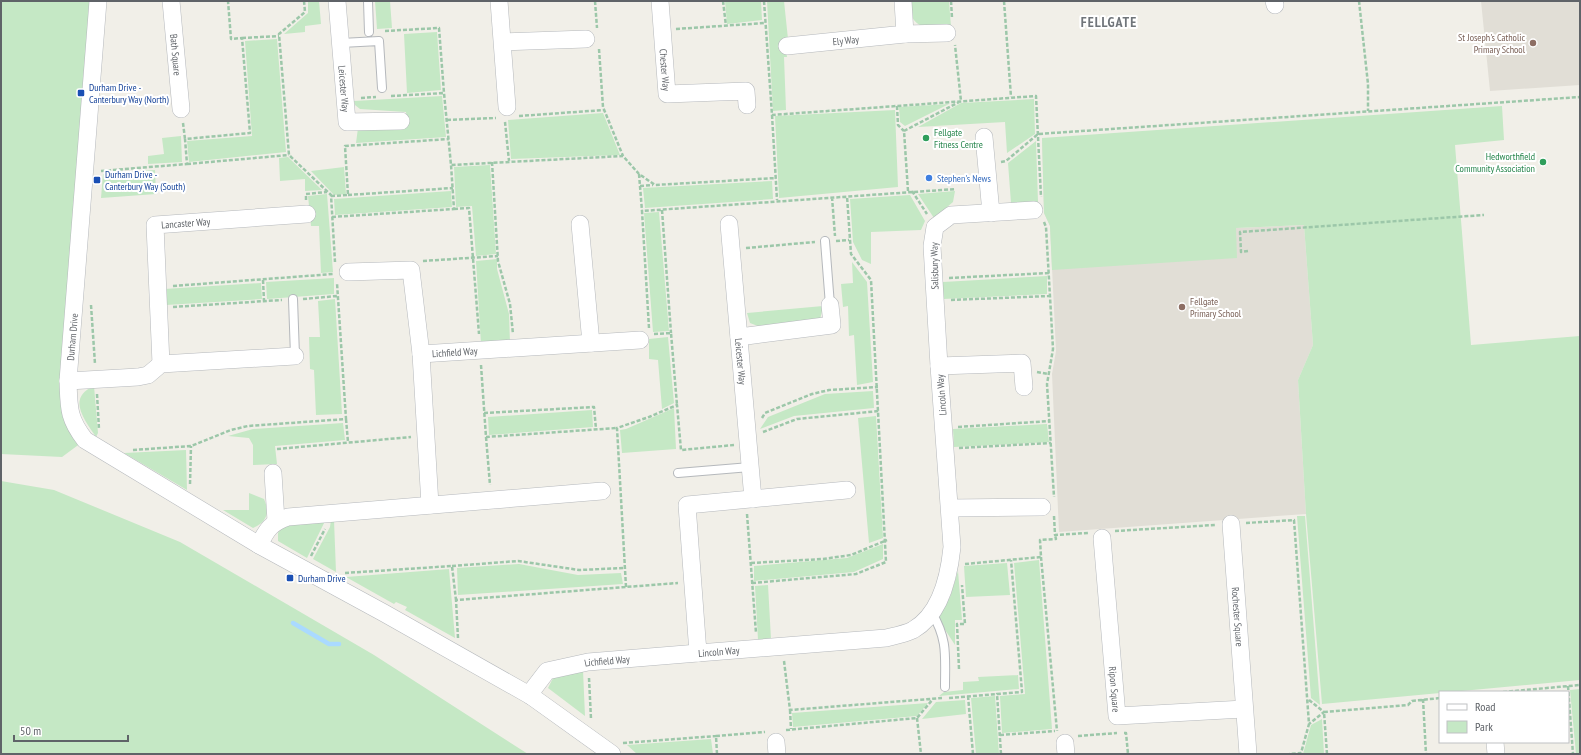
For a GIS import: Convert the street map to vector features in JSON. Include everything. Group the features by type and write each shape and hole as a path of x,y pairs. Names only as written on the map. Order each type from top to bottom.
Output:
{"street":[{"name":"Durham Drive","path":"98,1 68,381 70,415 76,428 85,440 258,545 391,617 531,696 614,749"},
{"name":"Bath Square","path":"171,1 181,109"},
{"name":"Leicester Way","path":"337,1 347,122 401,121"},
{"path":"499,1 503,42 506,112"},
{"name":"Chester Way","path":"660,1 667,94 746,91 747,106"},
{"path":"902,1 905,34"},
{"name":"Ely Way","path":"787,46 905,34 951,32"},
{"path":"503,42 594,39"},
{"path":"984,137 991,213"},
{"path":"935,227 951,215 1038,210"},
{"name":"Lancaster Way","path":"161,364 155,225 307,214"},
{"name":"Leicester Way","path":"734,217 739,337 750,439 750,499"},
{"path":"580,224 591,343"},
{"name":"Salisbury Way","path":"935,227 932,246 939,366"},
{"path":"342,273 411,270 421,354"},
{"path":"739,337 832,325 830,305"},
{"name":"Lichfield Way","path":"430,504 421,354 640,340"},
{"path":"68,381 148,375 161,364 295,356"},
{"name":"Lincoln Way","path":"847,490 687,504 698,653 886,638 912,630 932,613 949,574 952,547 939,366 1022,363 1024,387"},
{"path":"273,473 276,521"},
{"path":"258,545 268,529 276,521 288,517 430,504 602,491"},
{"path":"950,508 1050,507"},
{"name":"Rochester Square","path":"1231,524 1248,754"},
{"name":"Ripon Square","path":"1102,534 1117,716 1244,709"},
{"name":"Lichfield Way","path":"531,696 534,688 547,671 588,662 698,653"},
{"path":"1495,743 1496,754"}],"lane":[{"path":"368,1 368,32"},
{"path":"340,43 379,41 382,88"},
{"path":"825,241 830,305"},
{"path":"293,299 295,356"},
{"path":"678,473 750,467"},
{"path":"932,613 942,631 944,643 945,687"}],"path":[{"path":"228,1 231,38 279,36"},
{"path":"304,1 305,12 279,34 289,155 331,196 332,217 342,273 337,296 348,442"},
{"path":"595,1 594,39 604,110 623,156 639,174 655,185"},
{"path":"723,1 726,26"},
{"path":"764,1 777,200"},
{"path":"951,1 951,32 961,101"},
{"path":"1004,1 1011,97"},
{"path":"1359,1 1368,84 1368,111"},
{"path":"662,30 765,23"},
{"path":"368,32 439,28 454,209"},
{"path":"187,164 184,138 250,133 242,38"},
{"path":"389,96 444,93"},
{"path":"772,115 1036,96 1038,134 1038,210 1046,227 1054,349 1048,384 1051,443 1050,507 1056,539 1040,540 1064,740"},
{"path":"358,98 381,97"},
{"path":"986,163 1006,161 1038,134 1580,97"},
{"path":"904,131 961,101"},
{"path":"897,106 898,124 904,131 908,192"},
{"path":"447,120 506,112 604,110"},
{"path":"506,112 509,161"},
{"path":"348,195 345,146 449,139"},
{"path":"100,171 289,155"},
{"path":"451,165 623,156"},
{"path":"492,162 498,256 504,285 510,304 514,348"},
{"path":"99,179 101,164"},
{"path":"639,174 642,211"},
{"path":"640,186 776,178"},
{"path":"331,196 453,188"},
{"path":"912,191 935,227"},
{"path":"752,583 856,574 886,562 887,540 871,280 851,254 847,196"},
{"path":"832,197 836,241"},
{"path":"734,217 737,203"},
{"path":"332,217 469,208 474,258 479,350 491,500"},
{"path":"662,210 671,333"},
{"path":"1248,251 1241,252 1240,232 1484,215"},
{"path":"741,249 849,240"},
{"path":"418,261 498,256"},
{"path":"158,287 342,273"},
{"path":"948,278 1049,273"},
{"path":"263,280 264,301"},
{"path":"159,308 337,296"},
{"path":"950,300 1050,296"},
{"path":"91,303 99,431"},
{"path":"750,439 766,413 780,406 829,390 878,387"},
{"path":"486,437 617,428 650,417 677,405 680,450 750,439 797,419 879,411"},
{"path":"484,413 594,406 596,429"},
{"path":"131,450 191,446 231,430 248,426 346,418"},
{"path":"951,428 1050,421"},
{"path":"617,428 626,587"},
{"path":"277,449 426,436"},
{"path":"953,448 1051,443"},
{"path":"190,490 191,446"},
{"path":"750,499 751,563 757,649"},
{"path":"309,561 322,537 331,513"},
{"path":"1055,535 1102,534 1294,520 1309,724 1301,754 1289,754"},
{"path":"751,563 823,559 851,555 887,540"},
{"path":"961,565 1041,557"},
{"path":"338,574 518,560 579,570 625,568"},
{"path":"790,710 1022,692 1011,560"},
{"path":"452,566 456,600 458,644"},
{"path":"959,669 957,624 965,624 962,579"},
{"path":"456,600 692,582"},
{"path":"782,647 791,729"},
{"path":"588,662 592,727"},
{"path":"1514,691 1580,685"},
{"path":"1568,686 1568,691"},
{"path":"614,749 716,736 775,739 791,729 917,718 945,687"},
{"path":"997,694 1001,754"},
{"path":"968,696 973,754"},
{"path":"1309,724 1324,712 1408,705 1412,700 1439,698"},
{"path":"1308,700 1324,712 1327,754"},
{"path":"1423,700 1426,754"},
{"path":"1569,700 1573,754"},
{"path":"917,718 921,754"},
{"path":"1000,735 1064,740 1126,733 1128,754"},
{"path":"716,736 717,754"}],"shaded area":[{"name":"St Joseph's Catholic Primary School","path":"1481,1 1580,1 1580,85 1490,91"},
{"name":"Fellgate Primary School","path":"1042,138 1236,228 1304,225 1313,345 1298,380 1306,514 1059,532 1052,374 1056,351 1050,226 1044,213"}],"green space":[{"path":"1,1 98,1 68,381 85,440 62,457 1,454"},
{"path":"308,1 319,1 321,24 305,26 305,32 284,34 308,13"},
{"path":"375,1 390,1 392,28 377,29"},
{"path":"725,1 761,1 762,20 727,24"},
{"path":"767,1 784,1 788,39 785,40 787,57 784,57 786,110 773,111"},
{"path":"910,1 949,1 951,27 929,28 919,25 911,15"},
{"path":"437,32 441,90 407,93 404,34"},
{"path":"277,39 286,152 189,162 187,141 252,136 245,41"},
{"path":"442,96 446,137 356,143 358,128 407,124 406,112 360,109 355,105 354,101"},
{"path":"1034,99 1035,134 1007,153 1005,122 918,127 961,103"},
{"path":"949,104 905,126 900,122 899,107"},
{"path":"1502,106 1504,140 1455,145 1471,345 1580,336 1580,680 1462,691 1439,691 1439,693 1322,704 1306,514 1298,380 1313,345 1304,225 1236,228 1237,258 1052,270 1050,226 1044,213 1042,138"},
{"path":"895,110 898,187 779,198 775,116"},
{"path":"603,113 620,155 511,159 508,120"},
{"path":"181,136 182,162 148,164 148,156 164,154 162,138"},
{"path":"1036,141 1038,202 1011,203 1008,163"},
{"path":"288,157 322,190 305,191 305,179 280,181 279,158"},
{"path":"490,165 496,254 476,256 472,206 456,207 454,167"},
{"path":"344,167 346,194 334,195 311,171"},
{"path":"155,170 156,194 101,198 103,174"},
{"path":"772,181 773,199 645,208 643,188"},
{"path":"451,191 452,207 335,215 334,199"},
{"path":"955,191 953,202 934,218 918,194"},
{"path":"327,194 333,272 321,273 319,226 311,226 308,196"},
{"path":"910,195 925,221 921,230 871,232 871,264 862,260 853,242 850,199"},
{"path":"659,212 669,331 653,332 644,213"},
{"path":"497,259 497,269 509,314 510,343 481,344 476,261"},
{"path":"852,262 867,282 873,382 857,385 854,335 849,336 848,306 843,307 841,284 853,283"},
{"path":"1047,276 1047,294 943,299 943,282"},
{"path":"334,278 334,294 267,299 266,282"},
{"path":"261,283 262,299 166,305 164,289"},
{"path":"335,299 342,414 316,415 314,370 310,369 309,337 320,337 318,301"},
{"path":"823,306 820,320 763,328 750,323 747,313"},
{"path":"668,337 674,403 662,409 658,360 649,359 649,339"},
{"path":"94,386 98,433 96,437 83,417 79,403 81,397 86,391"},
{"path":"873,391 874,408 794,416 760,429 768,417 825,394"},
{"path":"674,408 676,449 622,453 620,430 626,429"},
{"path":"592,410 593,427 489,435 488,417"},
{"path":"876,416 883,538 869,543 858,418"},
{"path":"343,423 345,440 275,446 277,464 253,465 253,445 249,438 228,436 253,429"},
{"path":"1047,424 1049,442 954,447 953,429"},
{"path":"186,450 187,490 124,453"},
{"path":"1,481 54,490 180,542 374,655 528,754 1,754"},
{"path":"249,493 264,499 267,509 264,520 258,526 253,528 223,510 249,510"},
{"path":"1297,516 1305,516 1320,705 1311,698"},
{"path":"326,519 307,558 278,541 278,533 283,525"},
{"path":"331,520 334,520 336,572 313,559 330,527"},
{"path":"883,544 883,559 854,572 754,581 754,566 847,558"},
{"path":"1039,560 1052,729 1002,733 1000,696 1025,694 1014,563"},
{"path":"1007,563 1010,595 966,597 964,566"},
{"path":"519,564 578,575 621,573 623,584 458,595 457,568"},
{"path":"449,569 455,638 405,610 407,607 396,602 394,604 346,577"},
{"path":"958,571 962,620 955,620 955,645 938,619 950,597"},
{"path":"768,585 771,639 758,640 755,586"},
{"path":"583,670 585,716 548,688 553,678"},
{"path":"1018,675 1019,689 939,696 944,692 963,690 963,682 979,681 978,677"},
{"path":"1580,689 1580,754 1576,754 1570,690"},
{"path":"995,696 999,754 976,754 971,698"},
{"path":"965,700 966,714 922,719 936,702"},
{"path":"928,703 917,716 793,727 792,713"},
{"path":"1322,719 1324,754 1303,754 1311,725"},
{"path":"711,739 713,754 637,754 627,745"}],"waterway":[{"path":"293,623 329,644 339,644"}],"place":[{"name":"St Joseph's Catholic Primary School","path":"1533,43"},
{"name":"Durham Drive - Canterbury Way (North)","path":"81,93"},
{"name":"Fellgate Fitness Centre","path":"926,138"},
{"name":"Hedworthfield Community Association","path":"1543,162"},
{"name":"Stephen's News","path":"929,178"},
{"name":"Durham Drive - Canterbury Way (South)","path":"97,180"},
{"name":"Fellgate Primary School","path":"1182,307"},
{"name":"Durham Drive","path":"290,578"}],"district":[{"name":"FELLGATE","path":"1109,22"}]}
